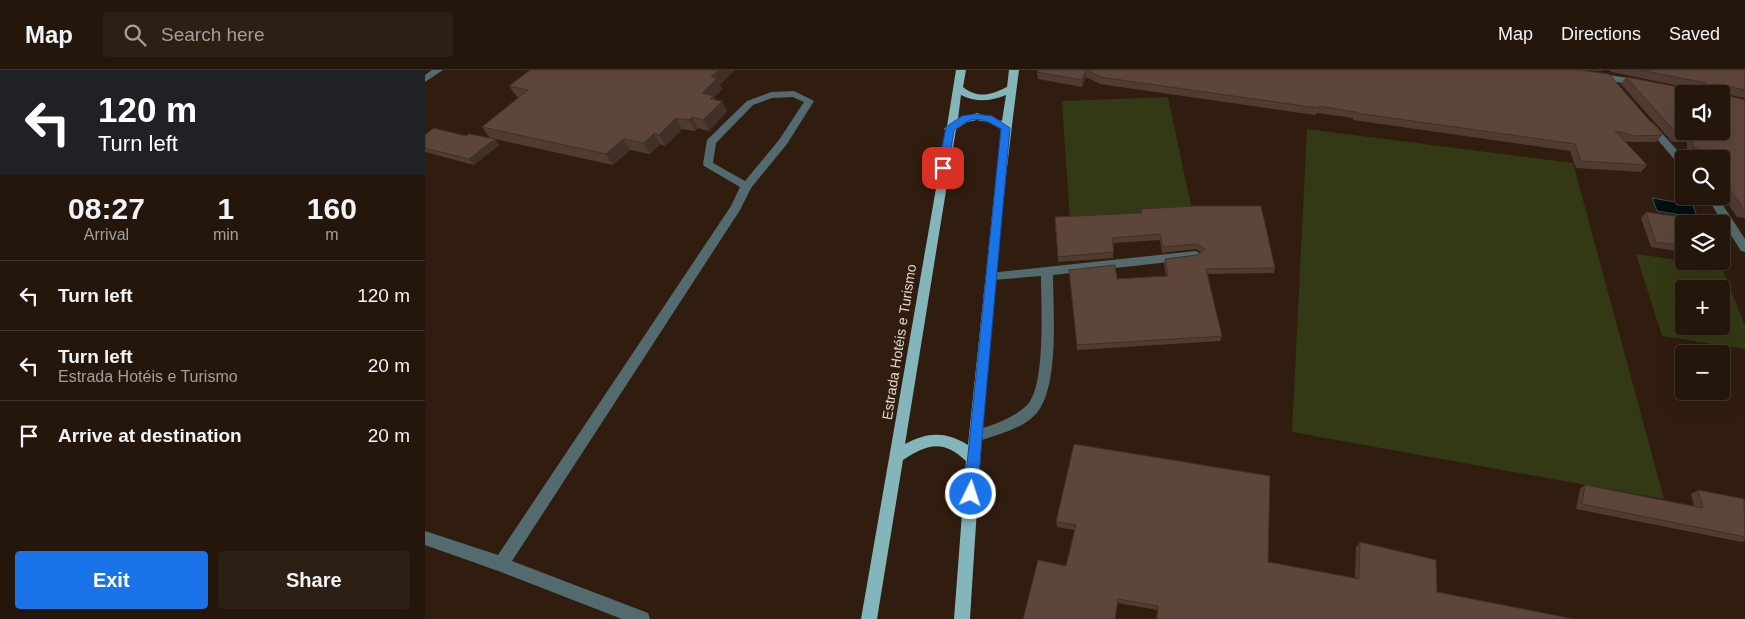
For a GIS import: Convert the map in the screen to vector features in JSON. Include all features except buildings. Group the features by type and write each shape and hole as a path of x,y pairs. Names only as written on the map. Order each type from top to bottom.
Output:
{"main road":[{"name":"Estrada Hotéis e Turismo","path":"869,619 949,129 961,70"},
{"path":"962,619 973,459 993,276 1006,128 1014,70"},
{"path":"958,88 971,98 993,97 1012,88"},
{"path":"949,129 965,118 975,116 989,118 1006,128"},
{"path":"895,457 919,443 941,440 957,443 973,459"}],"street":[{"path":"425,79 438,70"},
{"path":"1559,70 1606,73 1652,85"},
{"path":"1606,73 1616,88"},
{"path":"501,564 736,207 746,186 783,142 809,101 794,94 771,95 750,103 711,142 707,164 746,186"},
{"path":"1643,118 1675,154"},
{"path":"1717,205 1745,248"},
{"path":"993,276 1196,255"},
{"path":"976,436 1014,422 1035,404 1045,379 1047,271"},
{"path":"425,538 501,564 643,619"}],"green space":[{"path":"1168,97 1193,215 1070,221 1062,101"},
{"path":"1307,129 1573,163 1664,499 1292,432"},
{"path":"1636,254 1675,260 1675,270 1723,270 1727,280 1675,280 1675,335 1730,335 1730,288 1745,326 1745,349 1730,347 1730,345 1662,336"}],"shaded area":[{"path":"1652,198 1675,202 1675,205 1693,205 1697,215 1681,215 1657,211"}],"route":[{"path":"943,168 949,129 957,123 965,118 975,116 989,118 1006,128 971,494"}]}
